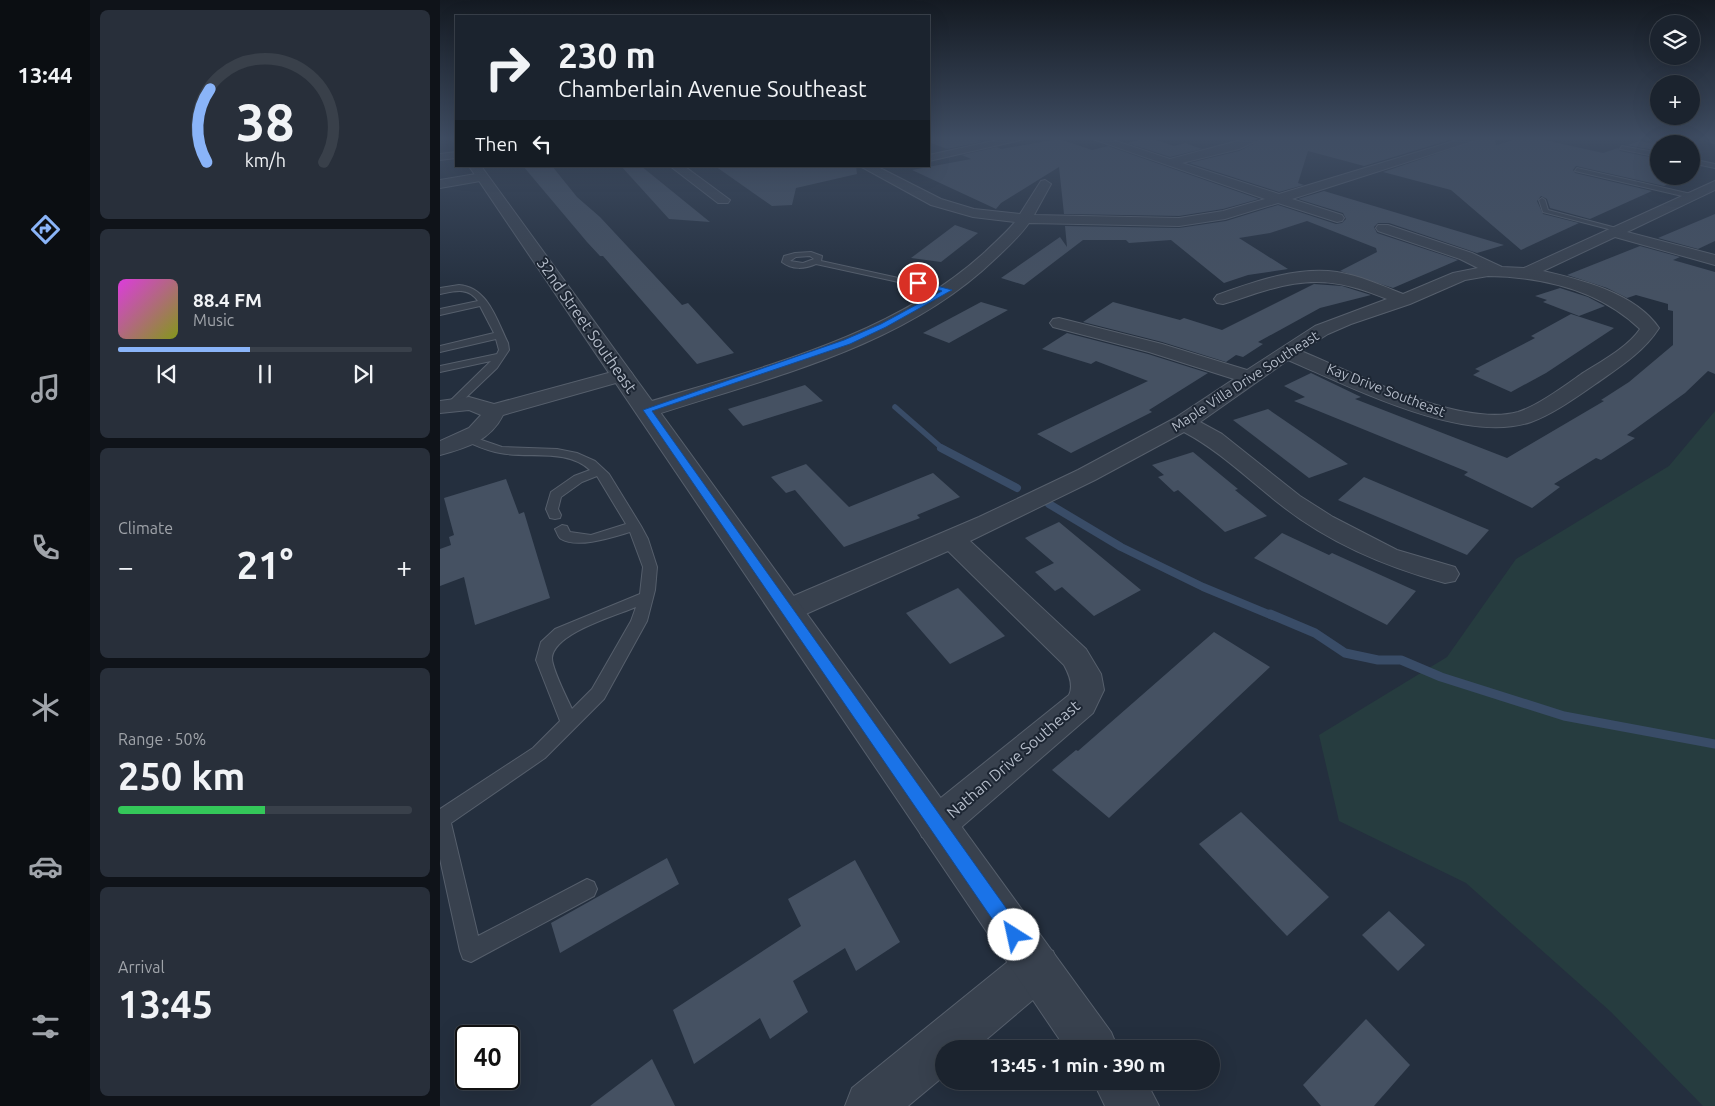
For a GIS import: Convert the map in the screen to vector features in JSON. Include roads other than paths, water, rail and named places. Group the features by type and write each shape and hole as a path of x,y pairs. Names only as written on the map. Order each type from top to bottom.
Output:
{"street":[{"name":"32nd Street Southeast","path":"491,191 623,375 1088,1040"},
{"path":"710,191 723,200"},
{"path":"916,191 950,207 988,216 1023,219 1178,222 1225,215 1307,191"},
{"path":"647,410 847,342 884,326 949,290 975,272 1014,234 1041,191"},
{"path":"1254,191 1337,218"},
{"path":"1526,273 1706,191"},
{"path":"1382,228 1466,256 1498,271"},
{"path":"1618,232 1715,260"},
{"name":"Maple Villa Drive Southeast","path":"784,605 950,538 1051,494 1184,423 1313,335 1466,274 1498,271 1526,273"},
{"name":"Kay Drive Southeast","path":"1287,352 1423,407 1463,418 1497,420 1522,418 1559,398 1606,367 1642,340 1650,328 1640,317 1598,294 1526,273"},
{"path":"1223,298 1259,285 1319,276 1349,281 1404,300"},
{"path":"1059,323 1121,337 1178,353 1250,378"},
{"path":"490,412 623,375"},
{"path":"440,448 467,438 489,423 492,415 480,405 446,406"},
{"path":"1184,423 1214,439 1291,501 1324,523 1387,556 1445,574"},
{"name":"Maple Villa Drive Southeast","path":"784,605 1043,485 1084,476"},
{"name":"Nathan Drive Southeast","path":"936,825 1081,704 1088,690 1085,674 1075,657 950,538"},
{"path":"870,1106 1037,967"},
{"path":"1123,1090 1134,1106"}],"lane":[{"path":"1678,191 1695,194"},
{"path":"1542,200 1545,210 1618,232"},
{"path":"816,262 949,290"},
{"path":"440,292 464,288 477,292 499,335 504,350 497,363 446,406"},
{"path":"440,312 483,303"},
{"path":"440,349 499,335"},
{"path":"440,369 501,356"},
{"path":"467,438 501,450 573,456 590,464 605,477 634,526 641,539 650,567 646,597 639,621 598,694 539,753 441,820 471,951 587,889"},
{"path":"555,515 552,509 556,495 578,479 598,470"},
{"path":"562,529 565,536 591,539 634,526"},
{"path":"569,723 544,660 547,646 560,633 646,597"}],"waterway":[{"path":"895,407 943,449"},
{"path":"941,448 1017,488"},
{"path":"1049,504 1121,547 1203,587 1273,616"},
{"path":"1270,614 1315,633 1345,653 1378,660 1401,660 1441,677 1564,716 1715,744"}]}
